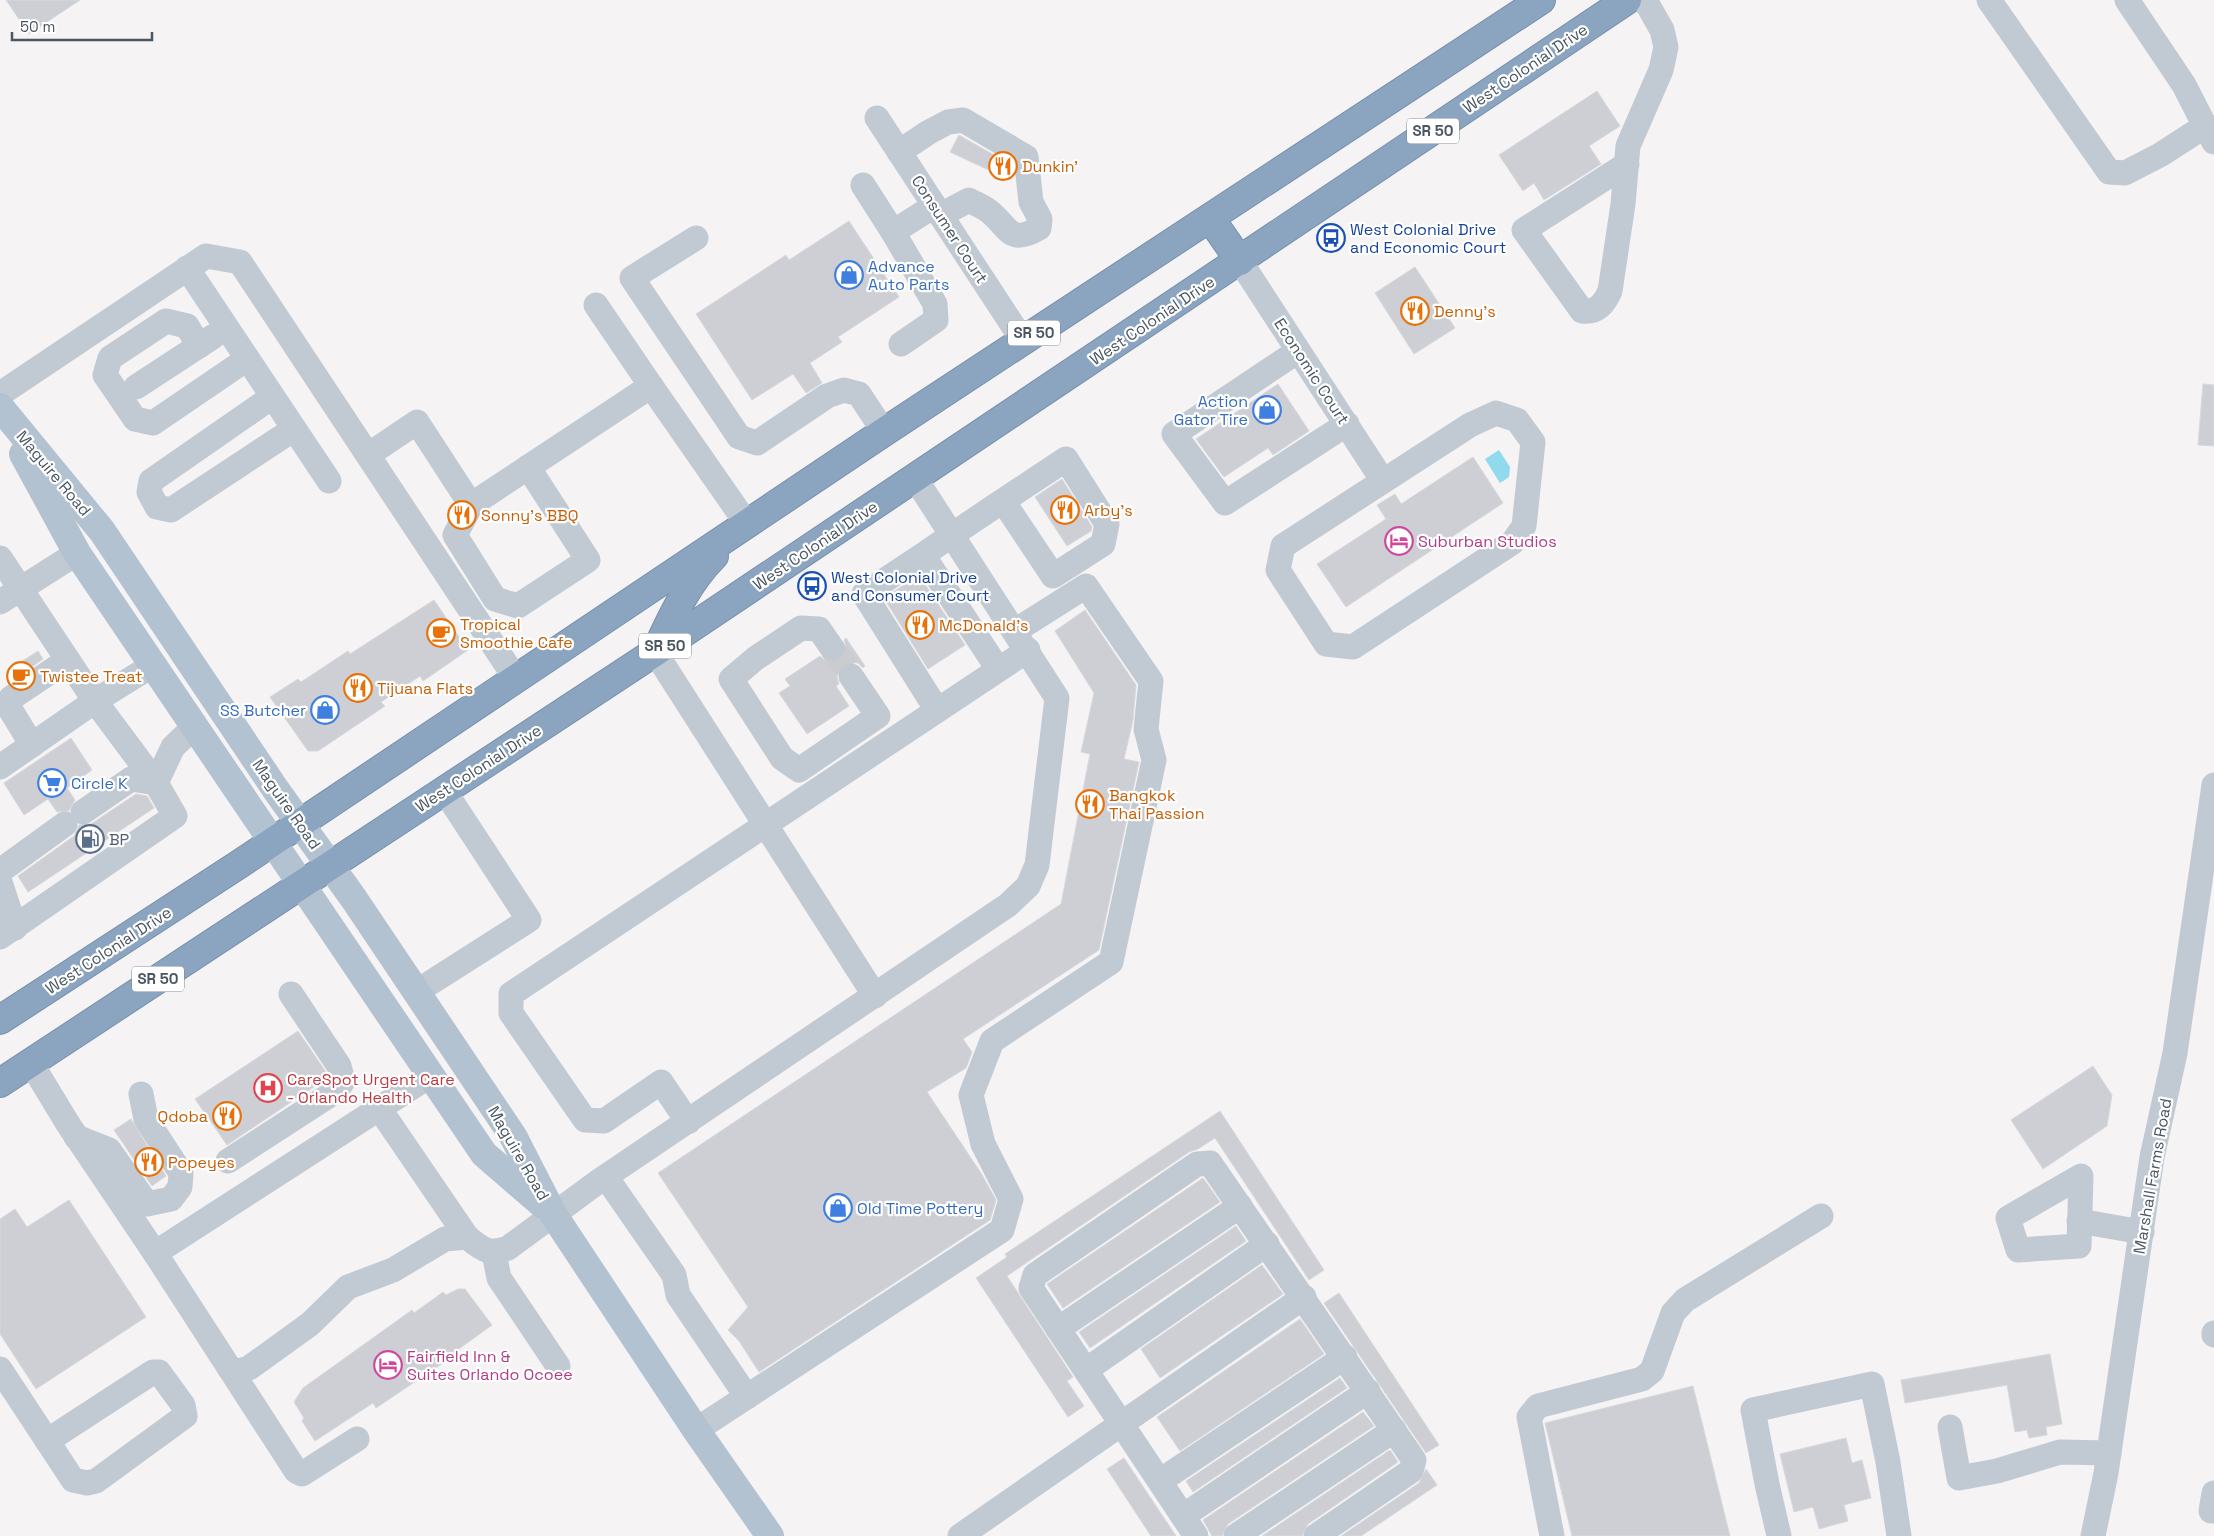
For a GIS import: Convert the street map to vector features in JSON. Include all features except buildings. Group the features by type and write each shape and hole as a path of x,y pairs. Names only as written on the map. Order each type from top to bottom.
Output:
{"highway":[{"name":"West Colonial Drive","path":"0,1019 273,841 1023,340 1541,0"},
{"name":"West Colonial Drive","path":"0,1083 655,652 1627,0"},
{"path":"1210,218 1240,261"},
{"path":"655,652 678,605 698,572 747,524"}],"main road":[{"name":"Maguire Road","path":"0,407 102,531 329,866 354,899 513,1136 553,1214 696,1430 770,1536"},
{"name":"Maguire Road","path":"0,411 77,553 484,1154 553,1214"}],"street":[{"path":"1627,164 1524,230 1582,311 1591,312 1599,308 1610,291 1627,164 1628,146 1661,70 1666,47 1662,30 1645,0"},
{"path":"1989,0 2109,172 2125,173 2160,155 2209,134 2184,85 2127,0"},
{"name":"Consumer Court","path":"876,118 1023,340"},
{"path":"893,232 937,210 969,200 989,210 1004,226 1017,236 1025,236 1039,228 1040,219 1031,202 1026,157 963,120 948,122 899,152"},
{"path":"863,185 893,232 934,304 936,320 901,344"},
{"path":"696,238 632,278 739,437 757,442 827,396 844,390 858,394 884,432"},
{"path":"0,394 206,256 240,262 516,679"},
{"name":"Economic Court","path":"1240,261 1383,481"},
{"path":"187,268 328,481"},
{"path":"596,305 747,524"},
{"path":"199,346 187,326 166,321 110,358 105,376 135,419 153,423 247,359"},
{"path":"136,387 226,328"},
{"path":"1298,350 1174,434 1225,503 1347,424"},
{"path":"528,467 588,560 518,606 495,598 455,535 471,505 528,467 651,386"},
{"path":"272,397 152,481 148,492 157,507 171,510 294,429"},
{"path":"1496,413 1517,420 1533,442 1524,526 1513,542 1353,647 1326,644 1278,570 1283,546 1383,481 1470,424 1496,413"},
{"path":"368,455 417,422 471,505"},
{"path":"937,710 864,594 953,534 1066,459 1107,524 1103,544 1053,576 1003,501"},
{"path":"379,1108 467,1238 480,1248 494,1253 508,1248 606,1177 1008,905 1028,886 1037,865 1057,698 1022,640 915,478"},
{"path":"0,602 77,553"},
{"path":"923,555 998,669"},
{"path":"0,558 96,701 156,782 175,816 7,932 0,882"},
{"path":"696,1430 1002,1230 1011,1199 983,1144 971,1095 992,1041 1111,962 1154,760 1146,729 1152,681 1086,586 1079,559"},
{"path":"688,1122 661,1082 604,1121 585,1120 511,1013 511,994 998,669 1022,640 1086,586"},
{"path":"813,792 799,770 782,758 731,679 756,658 801,628 819,629 832,648"},
{"path":"655,652 875,996"},
{"path":"32,745 10,709 11,698 68,660"},
{"path":"0,767 96,701 153,665"},
{"path":"799,770 878,716 852,676"},
{"path":"156,782 173,747 195,726"},
{"path":"0,871 131,779 156,782"},
{"name":"Marshall Farms Road","path":"2092,1536 2109,1453 2152,1157 2175,1053 2214,785"},
{"path":"416,992 529,920 444,790"},
{"path":"228,1161 336,1090 343,1081 338,1066 291,994"},
{"path":"32,1063 76,1137 155,1253 296,1472 302,1474 357,1439"},
{"path":"155,1253 431,1075"},
{"path":"76,1137 109,1150 147,1204 171,1199 180,1187 181,1173 146,1119 141,1094"},
{"path":"1316,1536 1411,1471 1414,1460 1368,1391 1304,1297 1210,1162 1197,1164 1189,1169 1034,1275 1031,1288 1189,1526 1368,1391"},
{"path":"606,1177 674,1275 678,1295 747,1397"},
{"path":"1058,1329 1240,1206"},
{"path":"1552,1536 1529,1417 1538,1406 1642,1379 1652,1371 1673,1313 1685,1300 1821,1216"},
{"path":"2079,1221 2142,1232"},
{"path":"230,1369 239,1371 249,1368 310,1324 348,1287 393,1270 445,1239 467,1238"},
{"path":"1086,1370 1267,1244"},
{"path":"494,1253 499,1278 558,1366"},
{"path":"960,1536 1121,1422 1304,1297"},
{"path":"1160,1481 1345,1357"},
{"path":"0,1369 47,1441 73,1480 87,1483 96,1481 186,1416 182,1405 159,1372 153,1372 47,1441"},
{"path":"1779,1536 1753,1410 1872,1384 1888,1462 1899,1536"},
{"path":"1950,1427 1959,1478 1997,1471 2060,1452 2109,1453"},
{"path":"1236,1536 1394,1430"},
{"path":"2214,1493 2211,1511 2214,1511"}],"water":[{"path":"1499,450 1510,467 1509,477 1500,483 1485,459"}],"tunnel":[{"path":"832,648 851,676"}],"place":[{"name":"Dunkin'","path":"1003,166"},
{"name":"West Colonial Drive and Economic Court","path":"1331,238"},
{"name":"Advance Auto Parts","path":"849,275"},
{"name":"Denny's","path":"1415,311"},
{"name":"Action Gator Tire","path":"1267,410"},
{"name":"Arby's","path":"1065,510"},
{"name":"Sonny's BBQ","path":"462,515"},
{"name":"Suburban Studios","path":"1399,541"},
{"name":"West Colonial Drive and Consumer Court","path":"812,586"},
{"name":"McDonald's","path":"920,625"},
{"name":"Tropical Smoothie Cafe","path":"441,633"},
{"name":"Twistee Treat","path":"21,676"},
{"name":"Tijuana Flats","path":"358,688"},
{"name":"SS Butcher","path":"325,710"},
{"name":"Circle K","path":"52,783"},
{"name":"Bangkok Thai Passion","path":"1090,804"},
{"name":"BP","path":"90,839"},
{"name":"CareSpot Urgent Care - Orlando Health","path":"268,1088"},
{"name":"Qdoba","path":"227,1116"},
{"name":"Popeyes","path":"149,1162"},
{"name":"Old Time Pottery","path":"838,1208"},
{"name":"Fairfield Inn & Suites Orlando Ocoee","path":"388,1365"}]}
